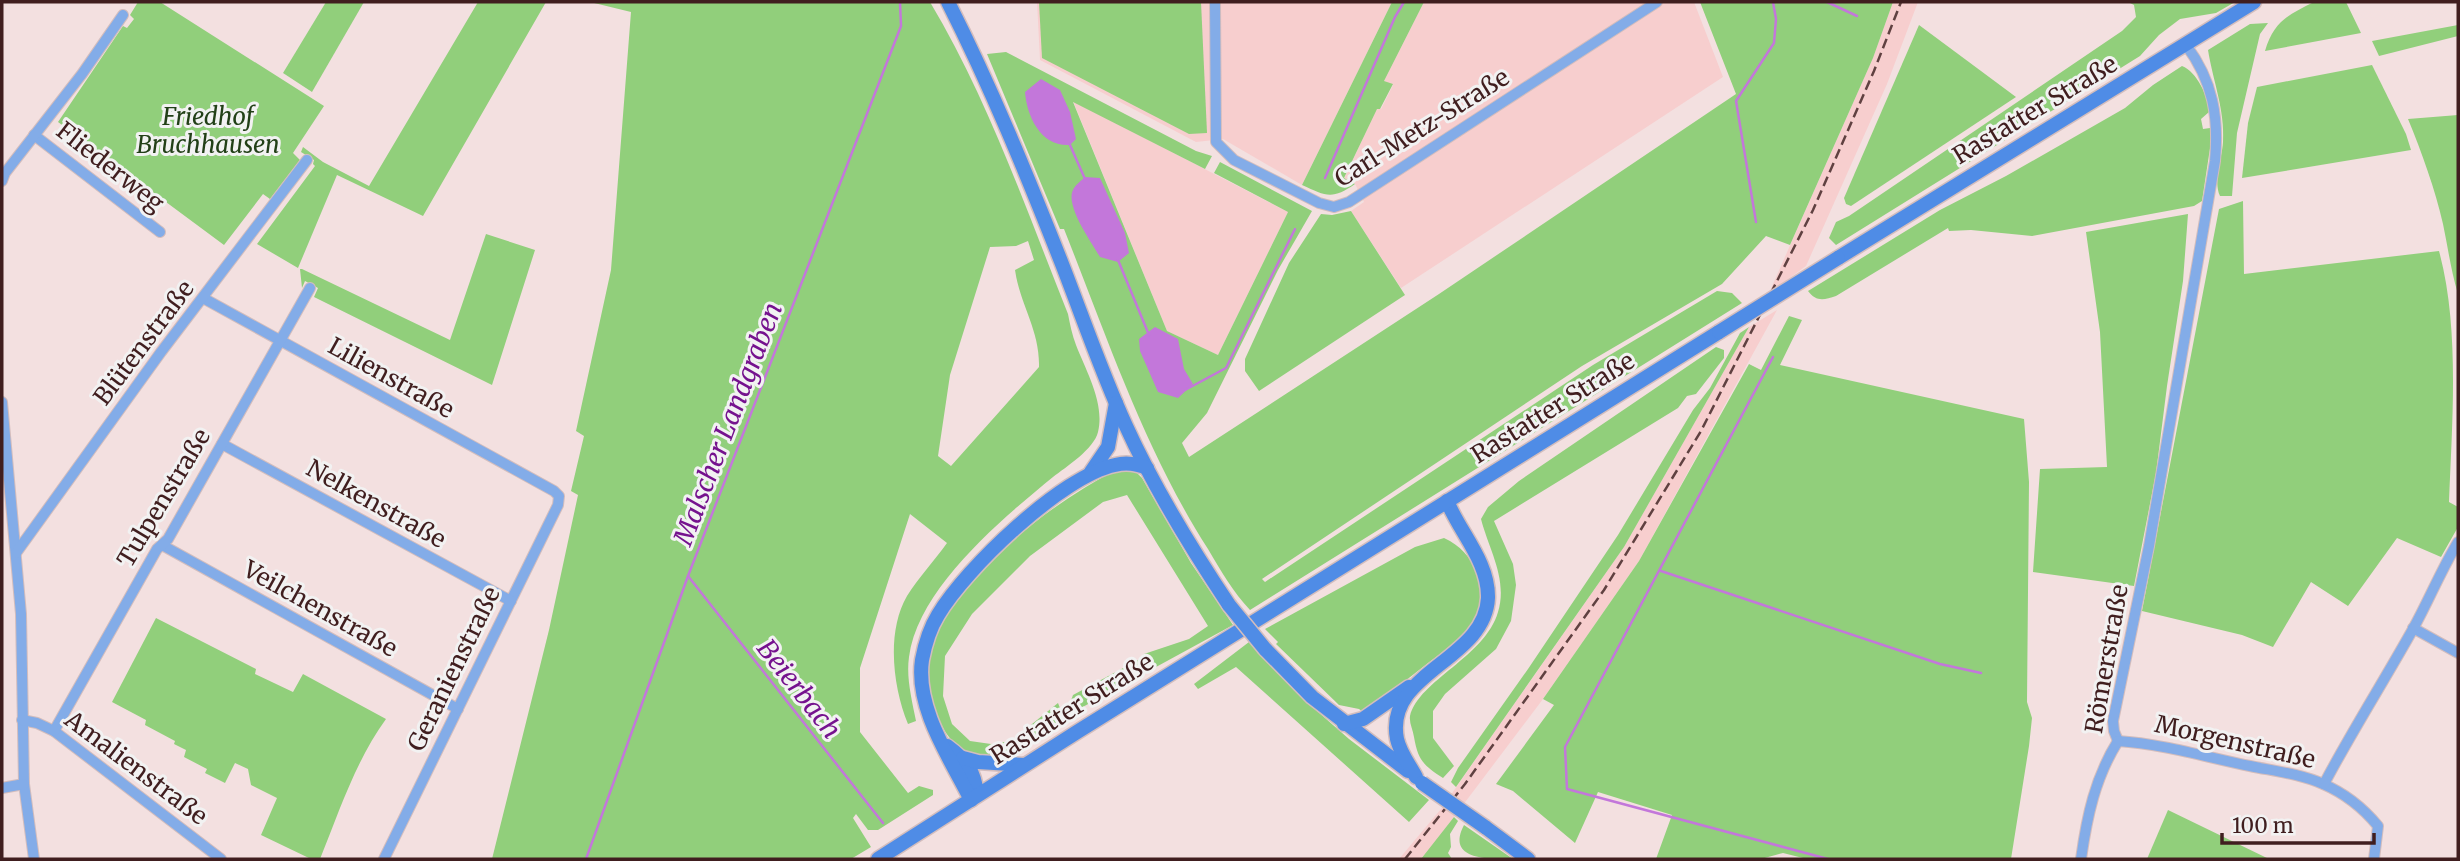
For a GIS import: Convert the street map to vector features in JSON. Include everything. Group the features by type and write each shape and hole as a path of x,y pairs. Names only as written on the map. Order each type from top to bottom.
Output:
{"main road":[{"path":"948,2 972,50 1030,184 1116,403 1189,546 1229,605 1265,649 1312,697 1344,724 1528,859"},
{"name":"Rastatter Straße","path":"878,859 1447,500 2254,2"},
{"path":"1091,472 1108,447 1116,403"},
{"path":"974,797 930,719 923,690 922,662 927,638 938,615 957,587 1015,528 1055,496 1091,472 1132,463 1147,468"},
{"path":"1419,780 1399,747 1396,729 1398,708 1405,696 1420,681 1458,651 1477,629 1486,607 1485,575 1481,562 1455,520 1447,500"},
{"path":"1344,724 1363,719 1399,692 1420,681"},
{"path":"943,743 963,758 976,779 974,797"},
{"path":"963,758 994,764 1026,765"}],"street":[{"name":"Carl-Metz-Straße","path":"1215,2 1216,142 1234,160 1319,204 1334,206 1349,202 1657,2"},
{"path":"2,181 5,173 82,75 123,15"},
{"name":"Römerstraße","path":"2081,859 2096,785 2105,762 2118,741 2113,731 2113,721 2149,545 2217,135 2212,94 2195,56 2186,45"},
{"name":"Fliederweg","path":"34,135 160,232"},
{"name":"Blütenstraße","path":"16,553 307,160"},
{"name":"Tulpenstraße","path":"54,731 310,288"},
{"name":"Lilienstraße","path":"203,298 559,496"},
{"path":"2,402 22,623 24,784 34,859"},
{"name":"Nelkenstraße","path":"222,444 511,601"},
{"name":"Geranienstraße","path":"384,859 558,505 559,496"},
{"path":"2324,784 2413,628 2442,568 2458,542"},
{"name":"Veilchenstraße","path":"162,545 458,709"},
{"path":"2413,628 2458,653"},
{"name":"Amalienstraße","path":"22,720 54,731 221,859"},
{"name":"Morgenstraße","path":"2118,741 2193,753 2324,784 2353,802 2378,826 2374,859"},
{"path":"2,796 6,787 24,784"}],"shaded area":[{"path":"1037,2 1392,2 1302,185 1223,139 1196,142 1040,60"},
{"path":"1424,2 1694,2 1723,77 1401,288 1351,211 1364,202 1355,184 1344,179 1377,108 1381,109 1393,85 1384,81"},
{"path":"1893,2 1918,2 1887,84 1806,266 1769,293 1873,58"},
{"path":"1041,79 1060,90 1070,112 1076,139 1070,145 1051,141 1037,129 1032,120 1025,92"},
{"path":"1073,101 1288,212 1218,355 1167,331"},
{"path":"1085,177 1100,178 1125,233 1129,253 1118,262 1100,257 1076,215 1073,190"},
{"path":"1777,310 1639,561 1543,699 1429,850 1421,859 1399,859 1441,809 1624,547 1749,327"},
{"path":"1155,327 1178,339 1184,369 1193,384 1178,398 1158,392 1140,351 1139,339"}],"green space":[{"name":"Friedhof Bruchhausen","path":"138,2 160,2 324,106 293,153 300,160 270,199 263,194 224,245 58,122 123,26 127,28 134,19 130,15"},
{"path":"326,2 364,2 312,92 283,73"},
{"path":"478,2 546,2 423,216 337,175 298,268 257,244 315,166 314,160 301,152 303,147 323,162 369,186"},
{"path":"590,2 930,2 970,77 1005,155 1068,314 1097,399 1098,432 1091,445 987,534 945,581 928,606 916,631 909,657 909,681 916,721 908,724 896,677 896,626 907,596 947,543 910,514 860,668 860,732 908,793 919,786 933,790 933,795 878,830 868,830 856,814 853,818 871,847 851,859 492,859 549,630 578,495 571,491 584,436 576,431 611,270 631,12","holes":["1028,241 1034,260 1015,270 1036,341 1039,367 951,466 938,456 950,375 990,247 1016,246"]},
{"path":"1039,2 1201,2 1207,133 1189,134 1042,58"},
{"path":"1392,2 1424,2 1384,81 1393,84 1380,109 1377,109 1344,178 1355,184 1334,194 1317,192 1302,185"},
{"path":"1700,2 1893,2 1873,58 1790,245 1766,236 1722,284 1582,366 1262,579 1265,582 1593,365 1717,291 1732,293 1742,303 1250,610 1228,581 1185,512 1146,433 1064,229 1060,229 987,54 1006,52 1196,151 1212,156 1205,169 1073,102 1167,331 1218,355 1288,212 1214,173 1220,162 1312,211 1278,270 1207,413 1182,443 1189,457 1439,294 1736,94"},
{"path":"2128,2 2235,2 2216,13 2180,19 2159,35 2140,56 1836,245 1829,238 1836,222 1849,216 2122,31 2136,17 2134,5"},
{"path":"2314,2 2346,2 2361,33 2265,51 2273,33 2283,20"},
{"path":"2268,23 2260,34 2237,133 2232,196 2220,196 2217,183 2223,130 2208,50 2250,24"},
{"path":"1919,25 2016,97 1851,206 1846,204 1844,198"},
{"path":"2458,25 2458,36 2379,56 2372,41"},
{"path":"2372,65 2406,134 2411,150 2242,178 2248,123 2257,87"},
{"path":"2182,66 2192,73 2204,92 2209,112 2201,119 2203,129 2210,128 2212,135 2202,201 2194,206 2032,236 1971,230 1949,231 1948,228 1836,296 1820,299 1808,291 1940,210 2125,108"},
{"path":"2458,115 2458,294 2436,198 2408,119"},
{"path":"2243,201 2244,274 2439,251 2450,311 2453,408 2449,502 2458,507 2458,527 2441,557 2397,538 2348,606 2311,582 2273,647 2242,635 2142,611 2219,209"},
{"path":"1351,211 1405,295 1259,391 1245,371 1245,359 1289,263 1321,214"},
{"path":"2188,214 2183,281 2156,473 2134,586 2033,572 2040,469 2107,467 2100,332 2086,232"},
{"path":"486,234 535,250 492,385 314,297 318,288 305,281 302,288 300,269 450,340"},
{"path":"1789,316 1802,320 1780,365 2024,419 2029,482 2027,702 2032,718 2011,859 1807,859 1783,853 1761,859 1656,859 1672,815 1598,792 1575,843 1513,791 1496,784 1554,705 1543,699 1639,561 1749,364 1761,370"},
{"path":"1749,327 1624,547 1456,787 1451,782 1458,768 1618,535 1693,410 1710,388 1740,333"},
{"path":"1716,347 1724,350 1724,358 1696,394 1687,396 1678,408 1494,521 1513,564 1516,585 1511,621 1496,649 1445,694 1433,711 1433,738 1454,766 1443,778 1420,757 1410,716 1426,691 1480,642 1491,628 1498,612 1501,588 1499,576 1481,519 1488,507 1519,481"},
{"path":"1121,467 1134,470 1142,478 1191,563 1233,625 1079,709 1069,706 1073,695 1140,659 1144,654 1189,639 1208,626 1127,495 1103,502 1030,556 972,614 945,656 943,696 952,724 970,741 991,744 1011,741 1058,703 1065,721 1024,743 990,756 968,753 947,734 934,707 931,692 930,655 942,622 961,592 1012,541 1064,501"},
{"path":"1444,538 1464,552 1479,578 1481,598 1476,618 1469,630 1458,640 1364,713 1359,709 1339,705 1276,644 1278,642 1265,629 1415,547"},
{"path":"156,618 256,669 255,674 293,692 303,674 386,719 357,769 320,859 311,859 261,835 277,798 251,785 248,769 235,763 225,783 205,773 207,769 184,757 186,750 145,725 146,720 112,702"},
{"path":"1249,642 1301,697 1349,739 1429,800 1409,822 1236,667 1198,689 1194,684"},
{"path":"2168,810 2269,859 2147,859"},
{"path":"1454,817 1458,821 1450,834 1451,847 1448,853 1452,859 1421,859"},
{"path":"1464,825 1513,859 1483,858 1465,852 1460,837"}],"waterway":[{"name":"Malscher Landgraben","path":"586,859 688,576 901,26 900,2"},
{"path":"1325,178 1404,2"},
{"path":"1756,222 1736,101 1774,43 1776,19 1773,2"},
{"path":"1827,2 1857,16"},
{"path":"1070,145 1085,179"},
{"path":"1185,390 1226,368 1295,229"},
{"path":"1118,260 1149,335"},
{"path":"1773,357 1565,747 1567,789 1828,859"},
{"path":"1661,571 1940,664 1981,673"},
{"name":"Beierbach","path":"688,576 883,823"}],"railway":[{"path":"1405,859 1465,784 1604,590 1701,431 1813,210 1901,2"}]}
